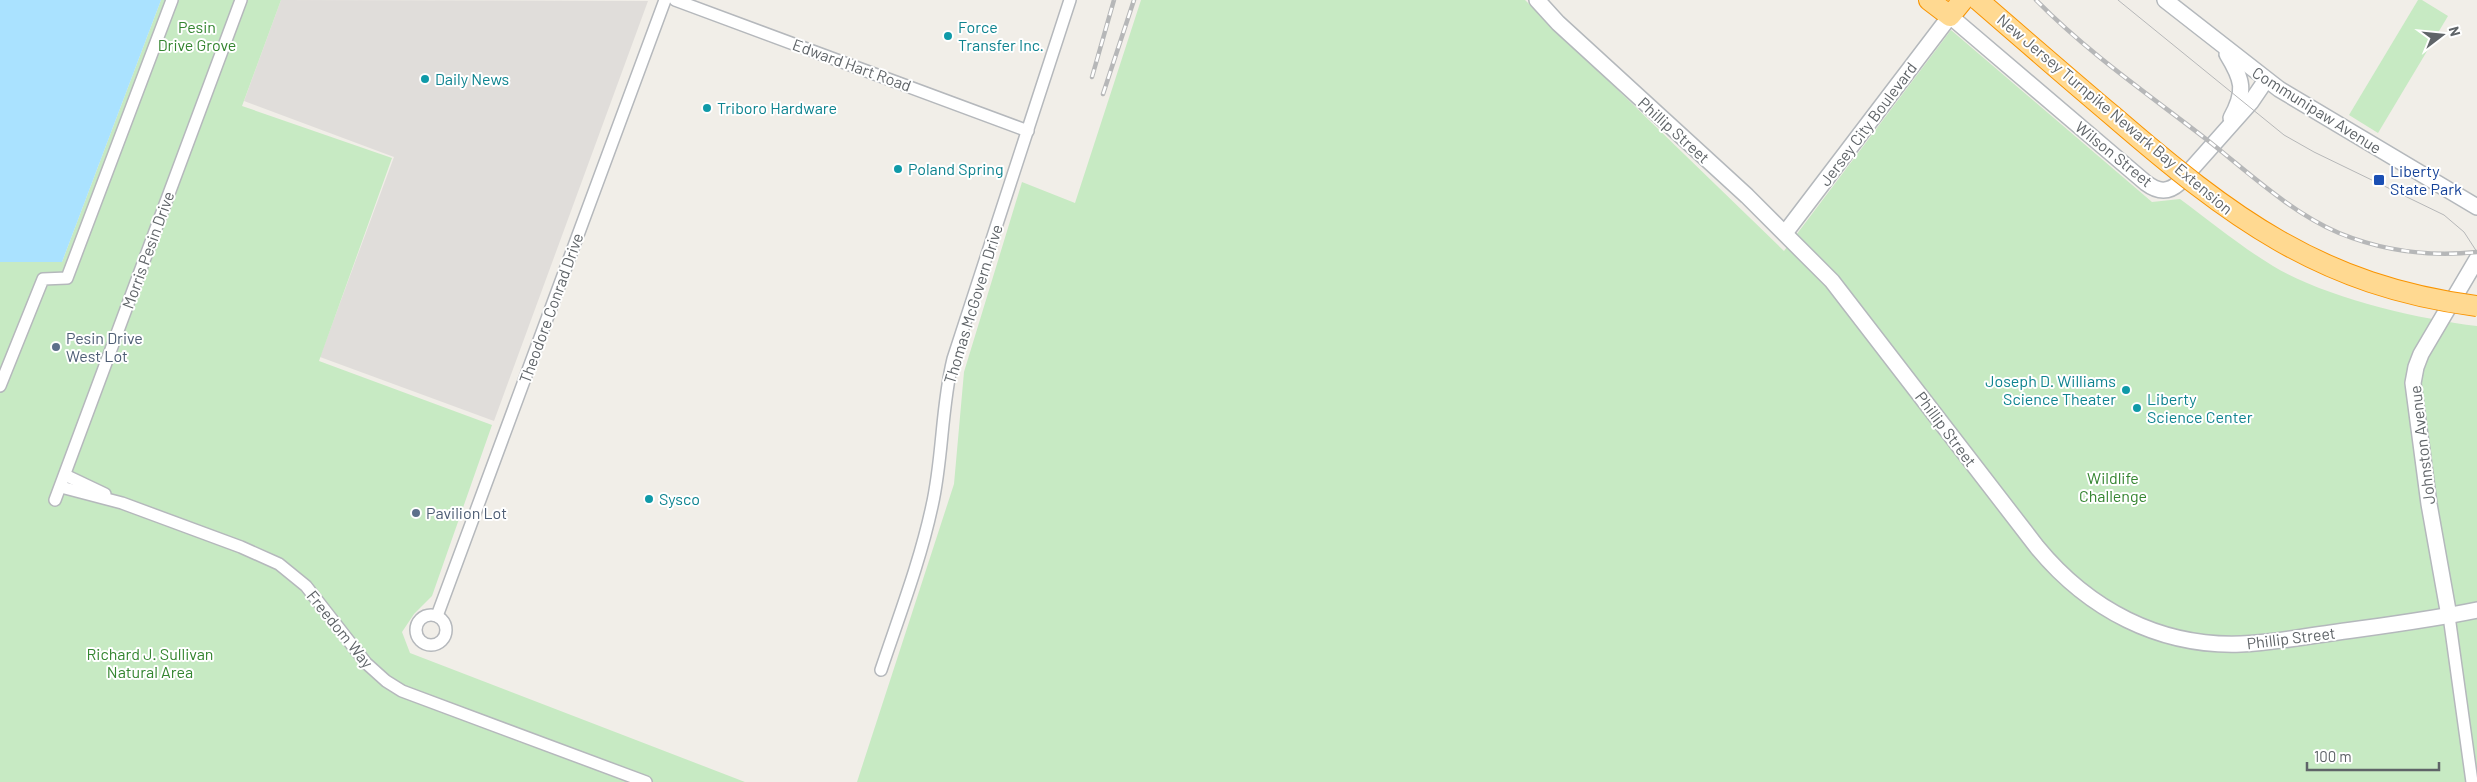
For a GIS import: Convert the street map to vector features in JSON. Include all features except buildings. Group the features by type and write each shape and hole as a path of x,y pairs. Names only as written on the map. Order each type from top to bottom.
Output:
{"highway":[{"path":"1929,0 1950,16 1963,0"},
{"name":"New Jersey Turnpike Newark Bay Extension","path":"1978,0 2173,167 2220,204 2254,227 2309,257 2363,280 2422,296 2477,306"},
{"name":"New Jersey Turnpike Newark Bay Extension","path":"1996,0 2191,167 2269,223 2311,246 2366,268 2426,285 2477,294"}],"street":[{"path":"0,386 43,279 67,278 172,0"},
{"name":"Morris Pesin Drive","path":"55,500 241,0"},
{"name":"Theodore Conrad Drive","path":"437,616 665,0"},
{"name":"Edward Hart Road","path":"675,0 1028,131"},
{"name":"Thomas McGovern Drive","path":"882,670 932,508 940,457 944,406 953,360 1070,0"},
{"name":"Phillip Street","path":"1537,0 1558,23 1786,233 1851,304 2049,562 2081,592 2108,611 2155,632 2193,641 2224,644 2259,642 2449,616 2477,610"},
{"name":"Communipaw Avenue","path":"2165,0 2266,80 2477,207"},
{"name":"Jersey City Boulevard","path":"1786,233 1950,16"},
{"name":"Wilson Street","path":"1950,16 2154,188 2167,190 2175,187 2252,102 2266,80"},
{"path":"2222,47 2239,74 2242,89 2237,106 2222,134"},
{"name":"Johnston Avenue","path":"2449,616 2429,504 2413,383 2421,354 2476,264"},
{"name":"Freedom Way","path":"65,475 122,503"},
{"name":"Freedom Way","path":"61,487 122,503 252,551 290,571 306,586 366,663 386,681 402,691 646,782"},
{"path":"2449,616 2472,782"}],"shaded area":[{"path":"281,0 648,1 494,421 320,357 394,157 244,101"}],"green space":[{"path":"161,0 281,0 242,106 392,158 319,361 492,425 432,596 414,614 402,632 410,653 745,782 0,782 0,262 62,262"},
{"name":"Wildlife Challenge","path":"1141,0 1525,0 1784,251 1951,30 2152,202 2180,199 2237,242 2273,266 2294,277 2344,297 2427,318 2477,326 2477,782 857,782 954,484 964,372 1022,182 1075,203"},
{"path":"2418,0 2422,0 2448,16 2378,133 2349,115"}],"water":[{"path":"0,0 161,0 62,262 0,262"}],"tram line":[{"path":"2118,0 2284,135 2314,152 2444,215 2464,232 2477,252"}],"railway":[{"path":"1092,77 1114,0"},
{"path":"1103,94 1134,0"},
{"path":"2036,0 2076,38 2286,203 2303,214 2339,233 2390,248 2442,254 2477,252"}],"place":[{"name":"Force Transfer Inc.","path":"948,36"},
{"name":"Daily News","path":"425,79"},
{"name":"Triboro Hardware","path":"707,108"},
{"name":"Poland Spring","path":"898,169"},
{"name":"Liberty State Park","path":"2379,180"},
{"name":"Pesin Drive West Lot","path":"56,347"},
{"name":"Joseph D. Williams Science Theater","path":"2126,390"},
{"name":"Liberty Science Center","path":"2137,408"},
{"name":"Sysco","path":"649,499"},
{"name":"Pavilion Lot","path":"416,513"}],"park label":[{"name":"Pesin Drive Grove","path":"197,36"},
{"name":"Richard J. Sullivan Natural Area","path":"150,663"}]}
